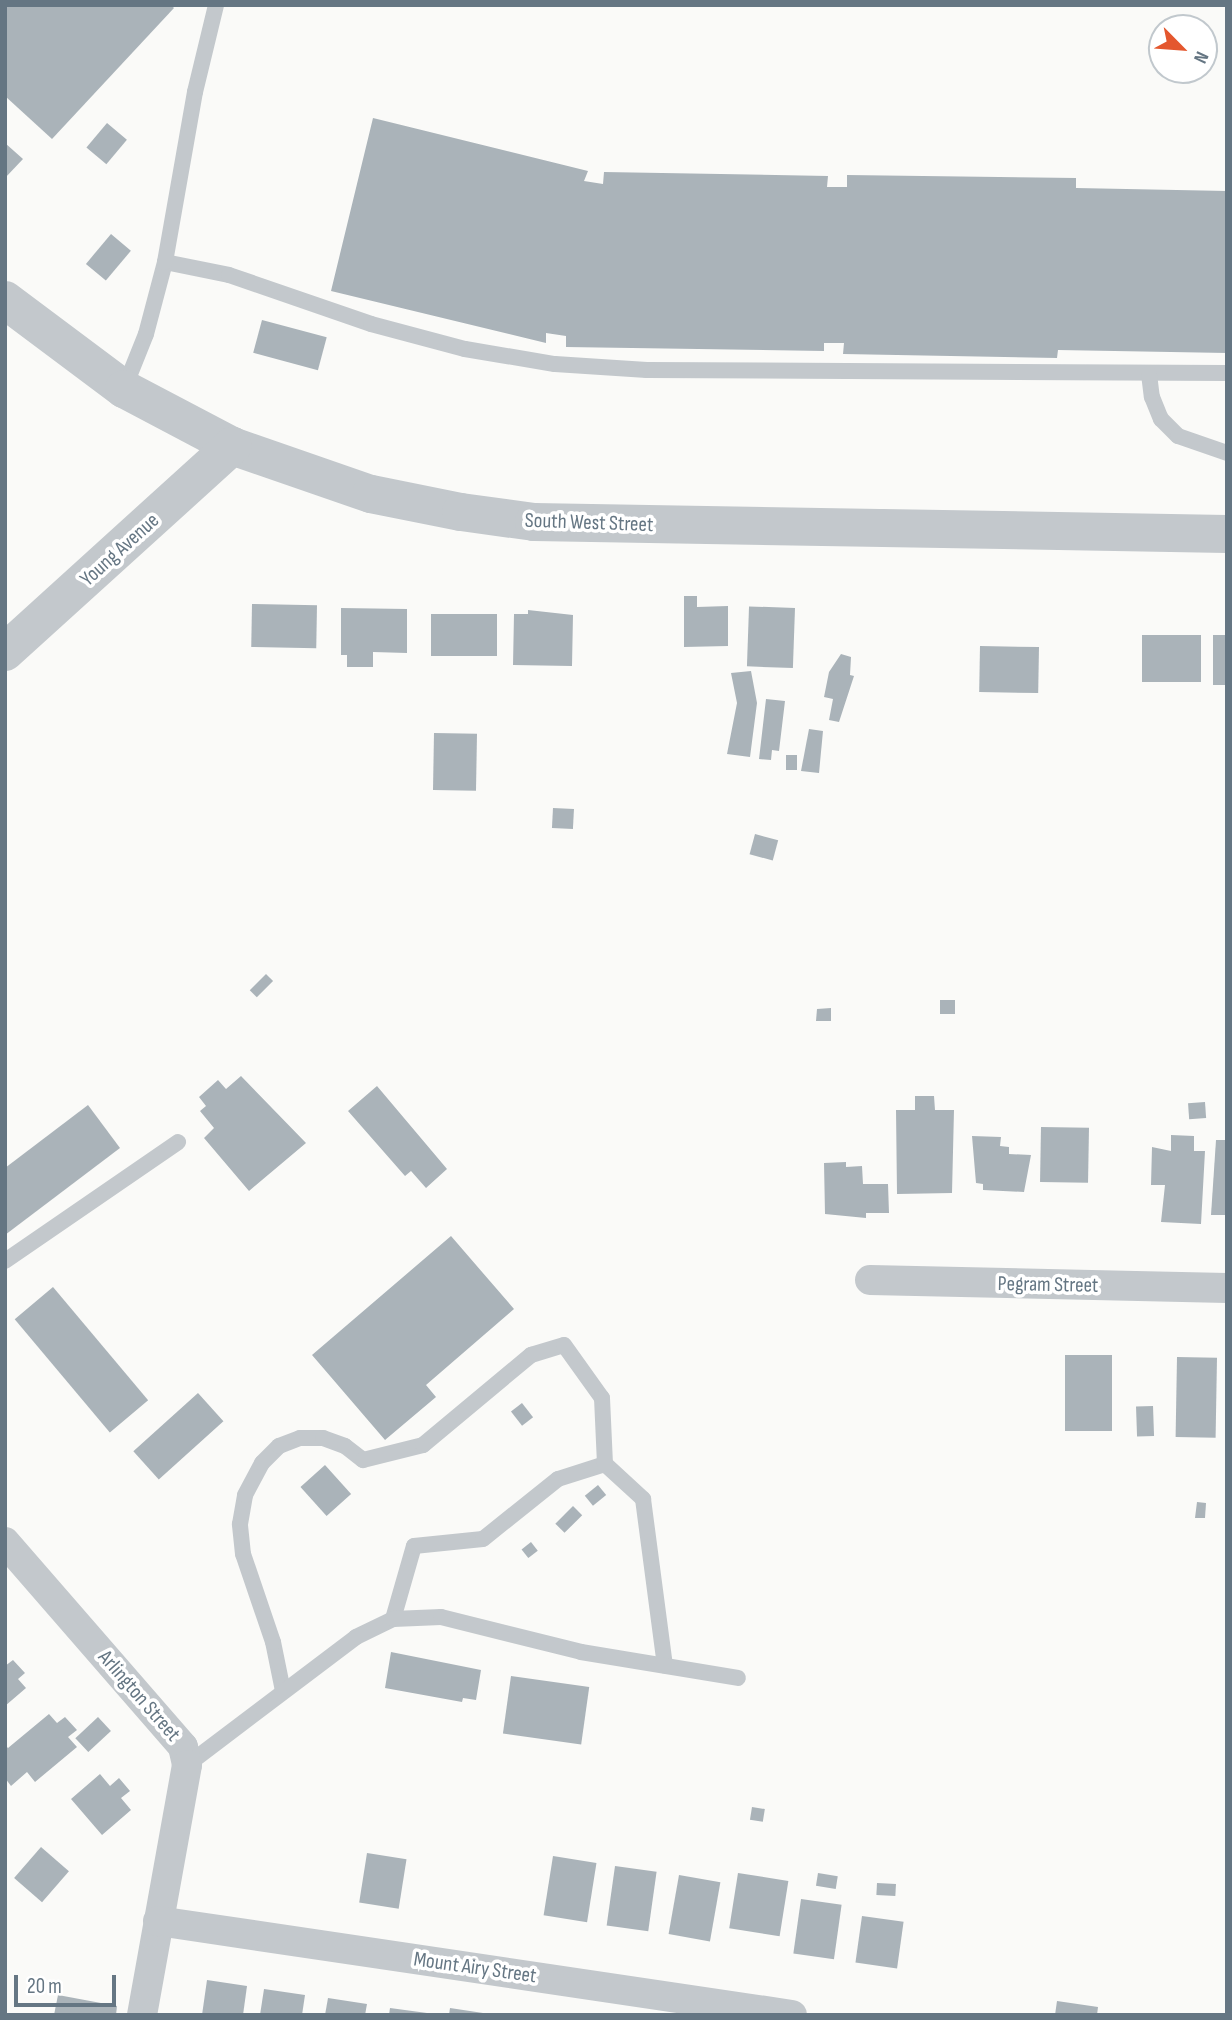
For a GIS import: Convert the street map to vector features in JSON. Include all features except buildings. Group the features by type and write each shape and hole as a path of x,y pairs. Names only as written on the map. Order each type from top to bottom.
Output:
{"street":[{"name":"South West Street","path":"5,300 124,389 232,446 371,494 534,522 1227,534"},
{"name":"Young Avenue","path":"19,640 130,542 232,446"},
{"name":"Pegram Street","path":"870,1280 1227,1288"},
{"name":"Arlington Street","path":"5,1542 183,1746 187,1765 142,2015"},
{"name":"Mount Airy Street","path":"158,1921 792,2015"}],"lane":[{"path":"124,389 165,262 195,92 216,5"},
{"path":"165,262 229,275 411,335 555,364 647,370 1227,373"},
{"path":"1149,374 1152,397 1161,419 1178,436 1227,453"},
{"path":"5,1261 178,1142"},
{"path":"283,1691 274,1642 243,1554 240,1524 246,1495 262,1463 279,1446 300,1438 323,1438 345,1446 363,1460 423,1446 530,1355 564,1345 602,1398 605,1464 643,1499 665,1666"},
{"path":"393,1619 414,1546 483,1539 558,1479 605,1464"},
{"path":"187,1765 356,1637 393,1619 441,1617 510,1637 738,1678"}]}
